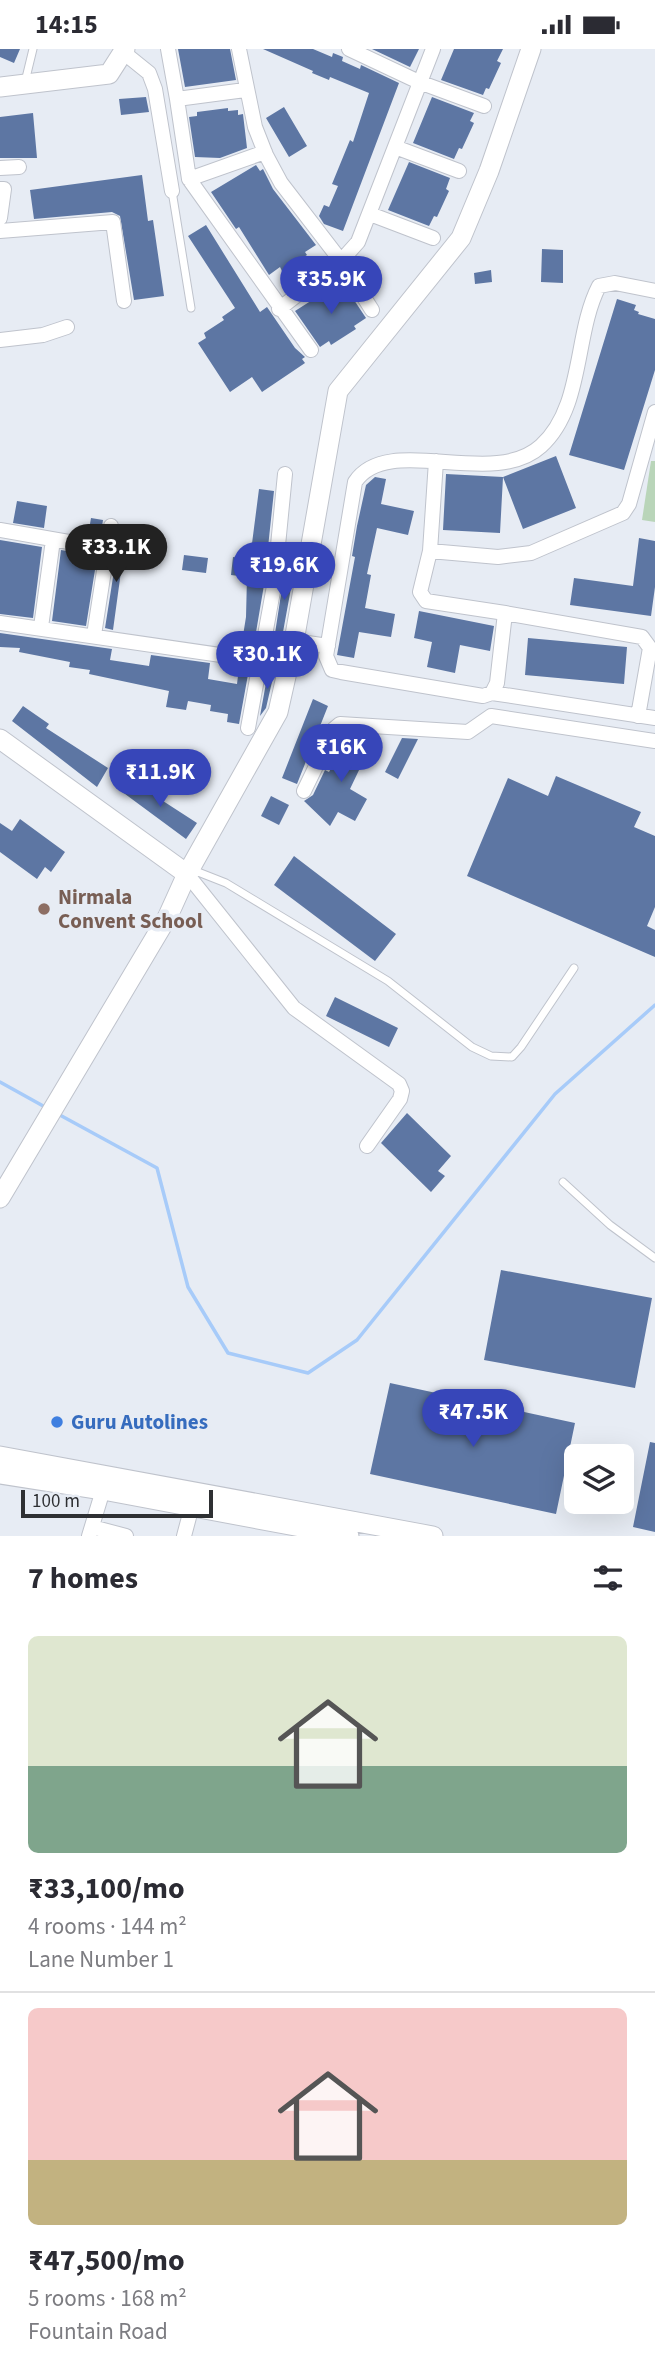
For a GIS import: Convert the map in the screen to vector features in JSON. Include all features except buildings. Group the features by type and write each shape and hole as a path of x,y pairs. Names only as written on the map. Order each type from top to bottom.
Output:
{"street":[{"path":"168,49 188,179 311,350"},
{"path":"239,49 245,90 265,152 281,183 341,261 372,310"},
{"path":"349,49 419,82 484,106"},
{"path":"279,309 341,261 358,242 433,49"},
{"path":"4,1191 169,916 188,875 278,712 294,641 338,391 461,238 489,171 531,49"},
{"path":"0,87 109,74 124,50 141,64 152,81 172,191"},
{"path":"177,99 245,90"},
{"path":"395,147 459,171"},
{"path":"188,179 265,152"},
{"path":"0,168 19,167"},
{"path":"0,189 4,189 0,218"},
{"path":"370,214 433,238"},
{"path":"0,231 113,222 124,301"},
{"path":"655,291 615,283 599,286 562,416 542,446 511,464 436,461 379,463 369,466 355,482 327,664 341,673 483,696 492,693 655,718"},
{"path":"0,339 43,335 67,327"},
{"path":"430,551 498,557 531,553 623,513 629,503 655,412"},
{"path":"436,461 430,551 420,592 426,601 642,637 650,648 638,716"},
{"path":"248,728 263,661 285,474"},
{"path":"94,635 111,526"},
{"path":"0,530 86,545"},
{"path":"41,627 53,540"},
{"path":"492,693 498,676 505,614"},
{"path":"0,623 289,665"},
{"path":"294,641 328,646"},
{"path":"304,791 334,729 340,724 468,732 491,716 655,741"},
{"path":"0,739 188,875 294,1008 399,1084 402,1091 400,1099 367,1146"},
{"path":"0,1456 433,1536"},
{"path":"0,1474 192,1506 292,1531 349,1536"},
{"path":"103,1490 91,1531 126,1536"},
{"path":"184,1536 192,1506"}],"lane":[{"path":"25,84 33,49"},
{"path":"172,191 191,308"},
{"path":"188,875 198,873 226,883 388,981 472,1047 491,1056 512,1057 574,968"},
{"path":"563,1182 610,1225 655,1258"}],"green space":[{"path":"651,461 655,461 655,522 642,520"}],"waterway":[{"path":"58,1114 157,1168 188,1287 228,1353 308,1373 357,1340 555,1094 655,1005"},
{"path":"0,1082 45,1107"}],"place":[{"name":"Nirmala Convent School","path":"44,909"},
{"name":"Guru Autolines","path":"57,1422"}]}
